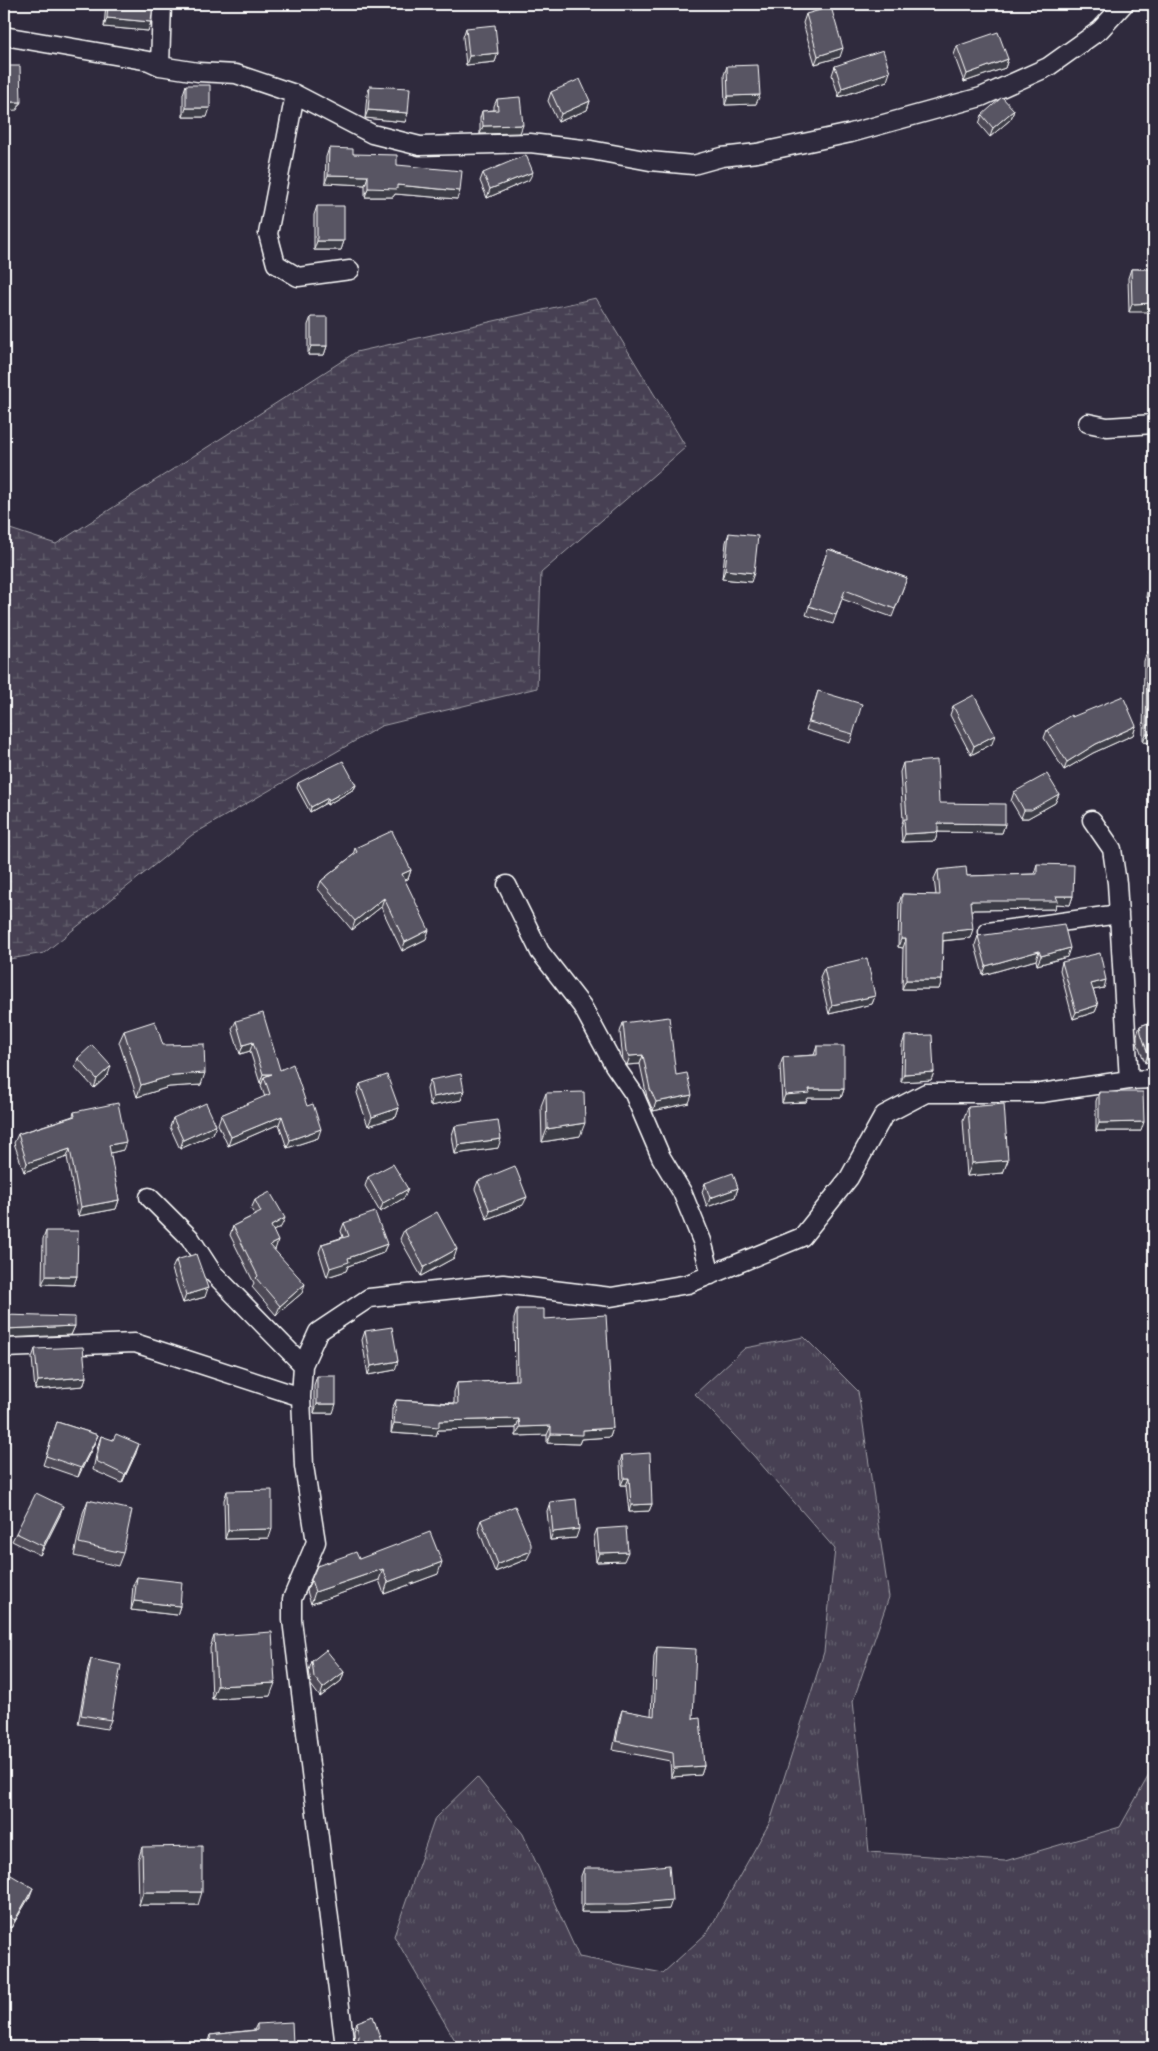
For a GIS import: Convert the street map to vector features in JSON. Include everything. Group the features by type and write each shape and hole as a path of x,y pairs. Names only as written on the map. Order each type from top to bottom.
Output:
{"street":[{"path":"160,66 162,4"},
{"path":"4,36 149,60 160,66 198,72 236,74 295,94 372,134 420,146 530,144 591,150 650,161 692,165 722,157 851,133 981,97 1048,67 1100,30 1124,4"},
{"path":"295,94 268,234 276,264 298,277 350,270"},
{"path":"1088,423 1107,427 1154,424"},
{"path":"1092,820 1112,849 1117,883 1129,1080"},
{"path":"507,885 540,952 582,1006 614,1064 634,1094 661,1156 682,1192 702,1241 711,1274"},
{"path":"988,932 1119,914"},
{"path":"346,2047 292,1620 292,1599 316,1542 304,1466 301,1397 302,1365 318,1332 369,1298 503,1284 611,1297 688,1284 802,1237 849,1178 884,1115 926,1093 1041,1093 1129,1080 1154,1079"},
{"path":"149,1197 190,1238 212,1272 302,1365"},
{"path":"4,1348 135,1343 301,1397"}],"green space":[{"path":"596,298 686,447 541,573 537,688 381,726 192,835 44,953 4,960 4,527 56,544 356,352"},
{"path":"804,1337 858,1391 889,1597 853,1701 869,1852 1005,1861 1120,1827 1154,1766 1154,2047 459,2047 394,1936 435,1818 477,1777 523,1834 579,1957 663,1973 708,1932 770,1822 824,1652 835,1549 753,1455 695,1394 745,1348"}],"building":[{"path":"108,4 153,4 151,22 107,18"},
{"path":"831,7 843,48 818,56 806,14"},
{"path":"495,25 498,53 469,56 466,28"},
{"path":"998,32 1008,59 967,74 957,46"},
{"path":"883,50 890,72 842,88 835,66"},
{"path":"758,65 760,95 728,96 727,66"},
{"path":"4,66 20,66 21,102 4,102"},
{"path":"580,79 590,101 561,114 551,92"},
{"path":"186,85 210,85 210,108 186,108"},
{"path":"370,86 410,88 408,113 368,110"},
{"path":"520,97 523,125 483,126 482,111 498,110 497,99"},
{"path":"1002,97 1014,110 993,128 982,115"},
{"path":"329,148 353,149 353,154 397,155 397,165 462,171 460,191 397,185 397,189 368,188 368,176 328,175"},
{"path":"526,155 533,172 490,189 483,173"},
{"path":"317,206 344,206 344,241 317,241"},
{"path":"1131,269 1154,269 1154,303 1132,304"},
{"path":"311,317 327,317 327,346 311,346"},
{"path":"729,533 758,536 754,573 725,570"},
{"path":"828,549 907,578 895,609 845,590 836,615 809,606"},
{"path":"1154,560 1154,589 1150,589"},
{"path":"1147,652 1154,653 1154,734 1146,734"},
{"path":"818,691 862,704 853,734 809,722"},
{"path":"974,695 995,735 974,746 953,706"},
{"path":"1123,696 1136,726 1096,744 1067,762 1047,730 1071,715 1072,717"},
{"path":"937,760 939,803 1005,804 1005,824 938,823 938,832 905,834 904,819 907,819 903,763"},
{"path":"343,761 356,785 329,800 328,798 311,807 298,783"},
{"path":"1047,774 1059,794 1031,810 1024,810 1014,792"},
{"path":"392,831 411,870 402,874 429,930 405,942 384,898 355,921 321,881 357,852 355,848"},
{"path":"1037,864 1074,865 1073,896 1056,896 1058,901 970,901 973,929 943,932 942,980 906,980 906,939 901,939 902,894 940,895 938,870 966,867 967,876 1037,874"},
{"path":"1064,924 1070,948 1041,956 1039,951 986,966 978,936"},
{"path":"1100,953 1106,980 1091,984 1098,1005 1076,1012 1062,962"},
{"path":"867,958 875,996 832,1005 824,968"},
{"path":"263,1013 280,1070 293,1064 307,1106 313,1104 321,1129 290,1140 282,1116 231,1137 221,1115 270,1094 264,1077 272,1074 263,1074 253,1042 243,1045 236,1021"},
{"path":"669,1017 676,1075 687,1073 692,1095 656,1102 650,1089 643,1055 630,1056 626,1051 623,1023"},
{"path":"155,1021 163,1045 204,1044 205,1073 174,1075 141,1085 124,1031"},
{"path":"1154,1021 1154,1052 1148,1054 1140,1026"},
{"path":"932,1035 934,1072 904,1074 905,1036"},
{"path":"92,1045 111,1066 97,1079 78,1058"},
{"path":"817,1046 844,1046 844,1089 809,1089 810,1093 785,1095 783,1057 817,1055"},
{"path":"461,1074 464,1091 433,1097 430,1080"},
{"path":"387,1075 399,1108 372,1117 360,1084"},
{"path":"584,1092 585,1123 547,1129 546,1093"},
{"path":"1099,1092 1143,1092 1144,1122 1099,1123"},
{"path":"118,1103 126,1142 109,1145 119,1200 81,1207 70,1149 27,1163 18,1134 75,1116 74,1112"},
{"path":"206,1103 216,1125 183,1140 173,1118"},
{"path":"1004,1104 1008,1160 972,1163 968,1107"},
{"path":"498,1120 501,1139 458,1145 455,1126"},
{"path":"393,1164 408,1189 383,1203 368,1177"},
{"path":"515,1166 527,1197 490,1211 478,1181"},
{"path":"733,1173 738,1188 710,1198 705,1183"},
{"path":"270,1192 285,1218 271,1226 278,1241 270,1245 305,1284 280,1306 256,1278 258,1276 233,1226 261,1212 255,1200"},
{"path":"375,1212 387,1244 348,1258 349,1262 330,1268 322,1244 349,1236 344,1223"},
{"path":"437,1212 457,1249 424,1267 404,1230"},
{"path":"46,1231 78,1231 77,1276 46,1276"},
{"path":"196,1254 208,1288 186,1295 176,1260"},
{"path":"517,1309 544,1309 544,1319 606,1315 613,1428 583,1430 583,1435 551,1434 551,1426 520,1427 519,1419 439,1421 439,1427 394,1423 396,1400 458,1404 457,1383 518,1380"},
{"path":"5,1315 75,1317 75,1326 5,1329"},
{"path":"392,1327 398,1361 371,1366 365,1331"},
{"path":"83,1347 86,1377 38,1381 35,1349"},
{"path":"317,1376 336,1376 336,1404 317,1404"},
{"path":"57,1422 98,1435 81,1468 46,1456"},
{"path":"116,1434 139,1444 125,1475 96,1461 101,1436 113,1440"},
{"path":"650,1453 652,1504 631,1505 629,1478 624,1478 622,1455"},
{"path":"272,1490 272,1529 228,1530 227,1491"},
{"path":"36,1493 63,1506 43,1546 16,1533"},
{"path":"576,1499 579,1529 553,1532 550,1502"},
{"path":"88,1500 132,1510 123,1553 79,1543"},
{"path":"515,1506 531,1544 531,1551 498,1564 481,1520"},
{"path":"626,1527 628,1552 599,1553 597,1529"},
{"path":"430,1532 442,1562 388,1582 383,1569 315,1592 311,1580 317,1566 356,1552 359,1559"},
{"path":"137,1577 182,1582 180,1606 134,1601"},
{"path":"272,1632 275,1683 217,1686 214,1636"},
{"path":"657,1647 696,1649 693,1719 700,1718 704,1766 674,1768 673,1753 616,1741 622,1710 654,1716"},
{"path":"326,1650 344,1672 323,1688 314,1677 312,1661"},
{"path":"91,1659 121,1665 111,1720 81,1715"},
{"path":"202,1846 202,1892 143,1892 142,1847"},
{"path":"669,1865 672,1900 629,1904 584,1904 584,1868 638,1868"},
{"path":"4,1871 33,1888 15,1920 4,1914"},
{"path":"4,1995 8,1995 10,2047 4,2047"},
{"path":"373,2016 383,2047 362,2047 362,2044 355,2046 359,2037 357,2022"},
{"path":"292,2022 293,2044 211,2047 210,2035 257,2030 257,2024"},
{"path":"178,2040 179,2047 78,2047 78,2043"}]}
